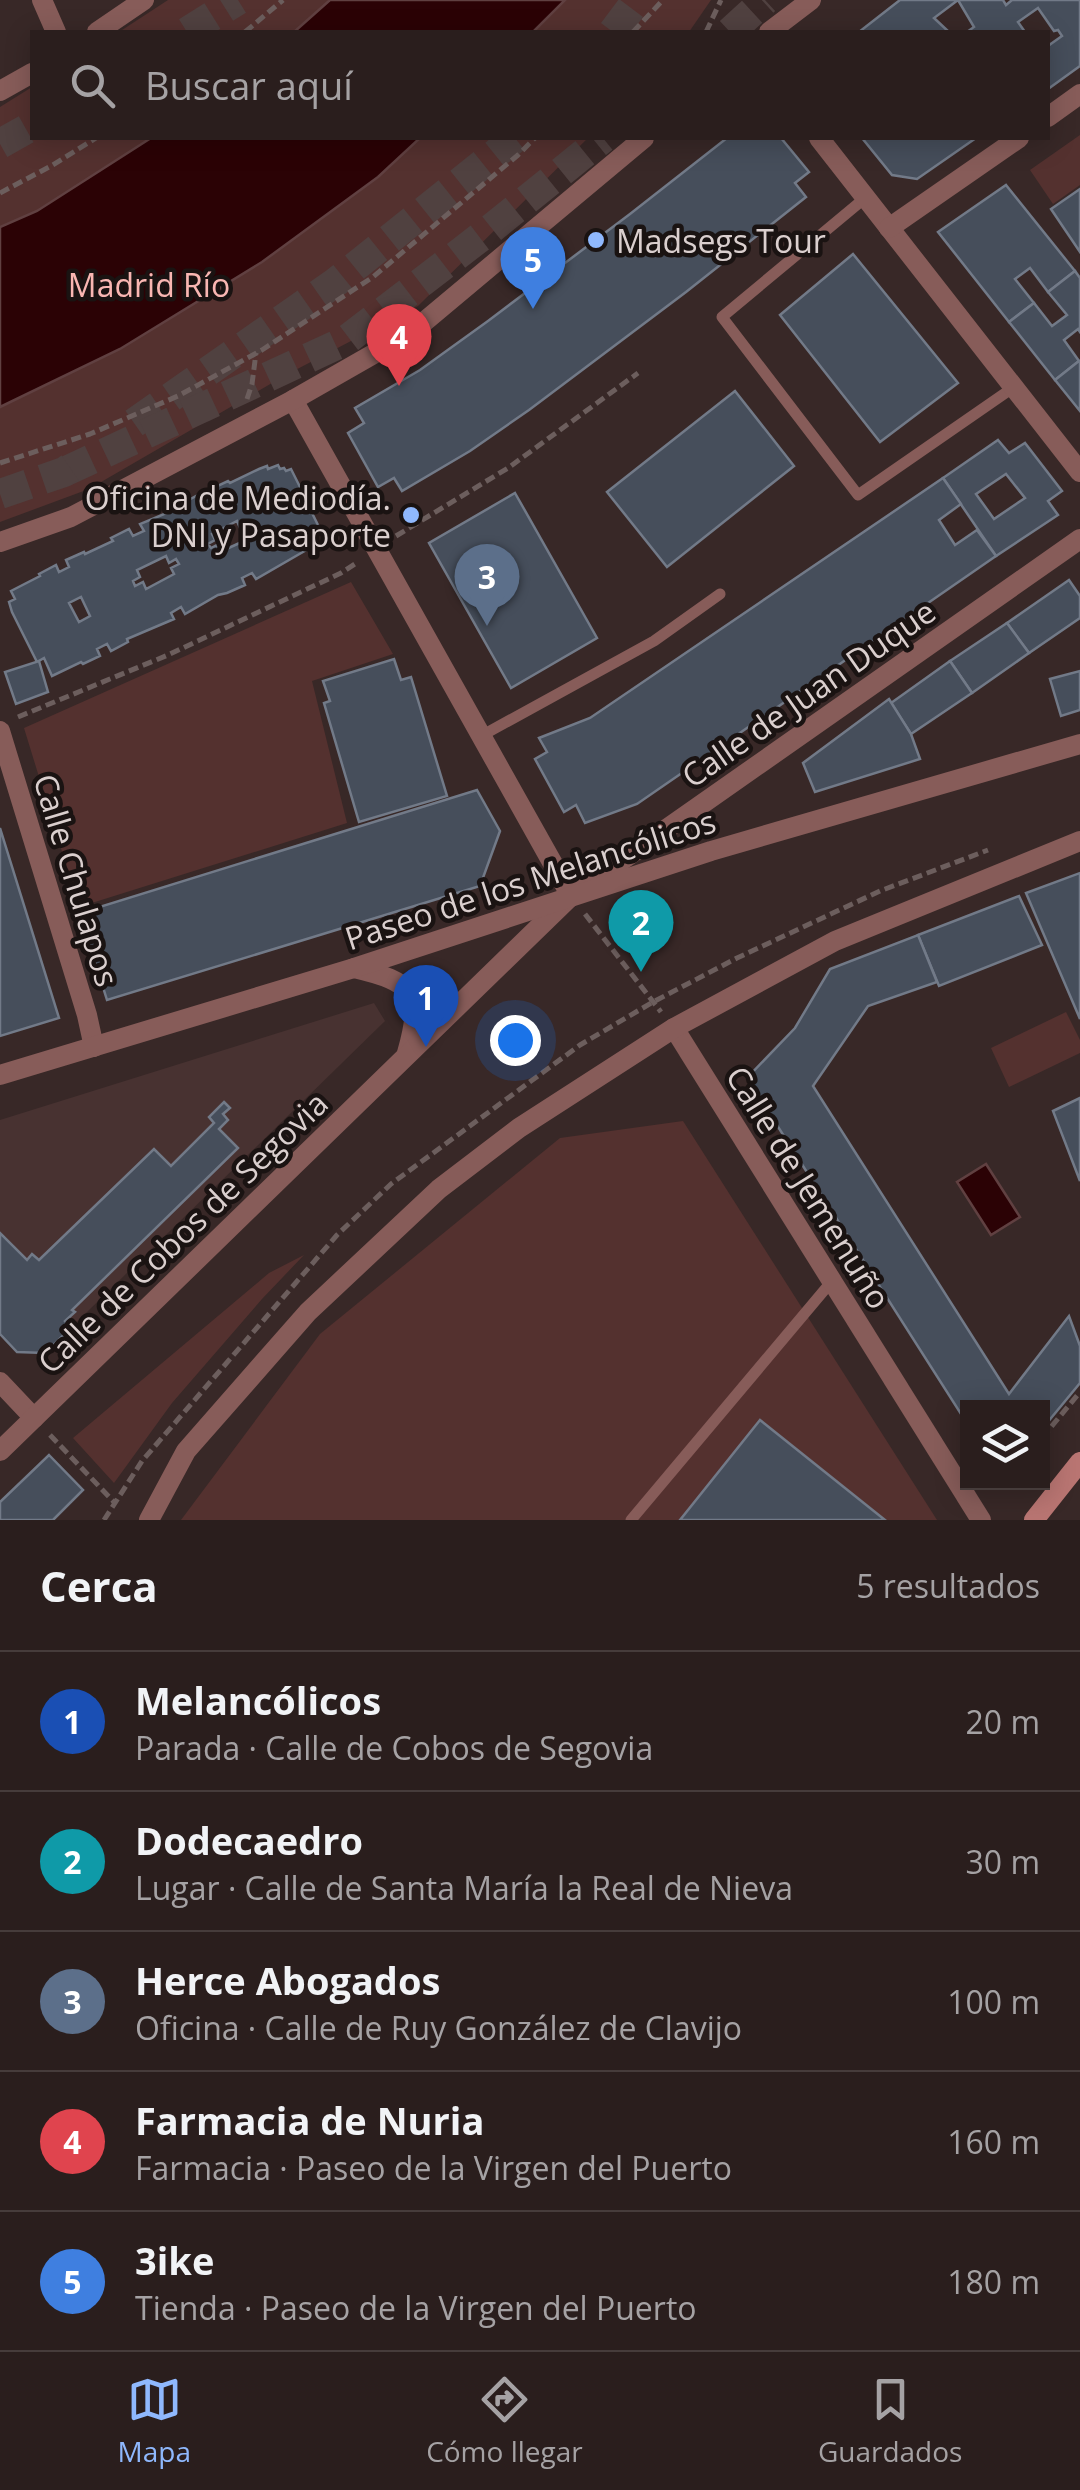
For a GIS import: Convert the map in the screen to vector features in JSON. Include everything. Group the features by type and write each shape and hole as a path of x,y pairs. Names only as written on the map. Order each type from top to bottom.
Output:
{"main road":[{"path":"1034,1520 1080,1462"}],"street":[{"path":"42,0 55,30"},
{"path":"100,30 144,0"},
{"path":"772,30 811,0"},
{"path":"0,91 30,74"},
{"path":"1050,116 1080,94"},
{"path":"0,542 71,517 293,400 412,332 642,140"},
{"path":"821,140 1080,472"},
{"path":"890,228 1016,140"},
{"path":"293,400 570,896"},
{"name":"Calle de Juan Duque","path":"570,896 1080,539"},
{"name":"Calle Chulapos","path":"8,724 94,1047"},
{"name":"Paseo de los Melancólicos","path":"0,1076 354,968 711,851 1080,744"},
{"path":"148,1520 186,1451 308,1312 439,1189 519,1128 674,1028 835,941 1078,846"},
{"name":"Calle de Cobos de Segovia","path":"0,1451 570,896"},
{"path":"354,968 393,979 406,988 416,1008 406,1055"},
{"name":"Calle de Jemenuño","path":"674,1028 982,1520"},
{"path":"0,1382 34,1418"}],"lane":[{"path":"865,198 722,318 858,495 1014,387"},
{"path":"481,736 654,641 720,594"},
{"path":"632,1520 832,1281"}],"path":[{"path":"246,30 284,0"},
{"path":"635,30 663,0"},
{"path":"707,30 721,0"},
{"path":"0,193 93,140"},
{"path":"0,463 90,434 178,396 262,350 374,277 533,140"},
{"path":"8,724 203,639 341,573 508,468 638,373"},
{"path":"570,896 674,1028"},
{"path":"1050,1428 1080,1392"},
{"path":"34,1418 114,1502"}],"shaded area":[{"path":"330,0 565,0 535,30 296,30"},
{"path":"148,140 418,140 378,177 262,262 120,349 0,407 0,227 37,211"},
{"path":"374,1003 385,1021 45,1353 17,1352 0,1334 0,1120"},
{"path":"986,1164 1020,1217 991,1235 957,1182"}],"green space":[{"path":"168,0 711,0 690,30 122,30"},
{"name":"Madrid Río","path":"30,88 30,140 586,140 418,306 284,376 89,489 0,522 0,107"},
{"path":"1080,135 1080,185 1053,204 1030,170"},
{"path":"351,582 393,654 312,681 347,823 79,907 24,728"},
{"path":"1066,1012 1080,1040 1080,1053 1009,1087 991,1048"},
{"path":"683,1121 937,1520 181,1520 320,1334 560,1138"},
{"path":"304,1255 172,1403 114,1483 73,1438 269,1273"}],"building":[{"path":"900,0 958,0 934,18 947,30 862,30"},
{"path":"958,0 1003,0 1006,5 1012,0 1080,0 1080,66 1050,88 1050,45 1062,36 1038,8 1018,22 1024,30 970,30 974,27"},
{"path":"724,140 783,140 809,172 795,183 806,197 529,410 402,491 394,478 378,487 348,433 364,423 355,408 420,370"},
{"path":"864,140 973,140 917,179 892,175"},
{"path":"1006,185 1075,271 1048,292 1030,268 1015,279 1034,303 1009,322 938,232"},
{"path":"1080,189 1080,252 1051,209"},
{"path":"853,254 958,383 880,442 780,315"},
{"path":"1075,271 1080,278 1080,332 1078,329 1064,340 1079,361 1055,380 1009,322 1034,303 1052,326 1067,315 1048,292"},
{"path":"1080,362 1080,411 1055,380"},
{"path":"735,391 794,466 667,567 607,492"},
{"path":"998,440 1009,453 1025,443 1062,491 1048,501 1058,515 996,556 943,478","holes":["1006,474 1025,498 994,519 976,494"]},
{"path":"278,465 286,471 291,469 302,491 296,493 304,509 309,507 320,529 313,537 316,542 308,549 256,579 252,573 242,578 245,585 185,614 181,607 171,613 174,619 127,639 111,651 107,644 97,649 100,656 83,664 52,676 44,658 37,662 12,612 9,602 15,599 11,591 56,565 59,572 69,567 66,560 113,541 111,538 129,529 133,536 144,531 140,524 200,494 204,501 215,496 211,489 267,466 268,469","holes":["237,521 240,528 247,524 249,529 243,533 246,540 220,552 217,545 211,548 208,544 215,540 212,534","166,556 169,563 176,559 179,564 171,568 174,574 146,589 143,582 135,586 133,581 140,577 137,570","81,597 90,616 79,622 69,603"]},
{"path":"943,478 961,504 939,520 955,545 977,530 996,556 637,804 585,823 576,805 564,812 535,759 547,752 539,738 590,718"},
{"path":"515,493 597,638 511,688 429,543"},
{"path":"1069,580 1080,596 1080,618 1029,653 1007,623"},
{"path":"1007,623 1029,653 972,693 950,661"},
{"path":"394,659 401,680 411,677 447,796 359,822 324,703 330,701 323,681"},
{"path":"39,661 48,692 16,704 5,672"},
{"path":"950,661 972,693 911,734 891,703"},
{"path":"1080,671 1080,710 1061,716 1050,679"},
{"path":"889,699 911,734 920,759 815,792 803,763"},
{"path":"477,790 500,831 480,886 107,1000 80,913"},
{"path":"0,828 59,1018 0,1036"},
{"path":"1080,873 1080,1019 1026,893"},
{"path":"1019,896 1042,945 939,986 918,935"},
{"path":"918,935 937,982 868,1006 813,1086 1009,1394 1069,1316 1080,1346 1080,1383 1050,1419 1050,1400 960,1400 960,1412 747,1078 795,1028 830,969"},
{"path":"1080,1098 1080,1181 1053,1111"},
{"path":"224,1102 230,1108 223,1114 228,1120 219,1129 238,1148 72,1310 75,1312 65,1321 71,1328 45,1353 17,1352 0,1334 0,1233 27,1260 32,1254 39,1260 154,1149 171,1166 214,1123 209,1117"},
{"path":"760,1420 885,1520 680,1520"},
{"path":"49,1455 83,1490 53,1520 0,1520 0,1502"}],"tunnel":[{"path":"190,30 238,0"},
{"path":"614,30 637,0"},
{"path":"732,30 765,0"},
{"path":"0,144 30,127"},
{"path":"134,423 336,282 513,140"},
{"path":"64,472 345,341 601,140"},
{"path":"0,494 64,472 80,461"}],"place":[{"name":"Madsegs Tour","path":"596,240"},
{"name":"3ike","path":"533,309"},
{"name":"Farmacia de Nuria","path":"399,386"},
{"name":"Oficina de Mediodía. DNI y Pasaporte","path":"411,515"},
{"name":"Herce Abogados","path":"487,626"},
{"name":"Dodecaedro","path":"641,972"},
{"name":"Melancólicos","path":"426,1047"}]}
